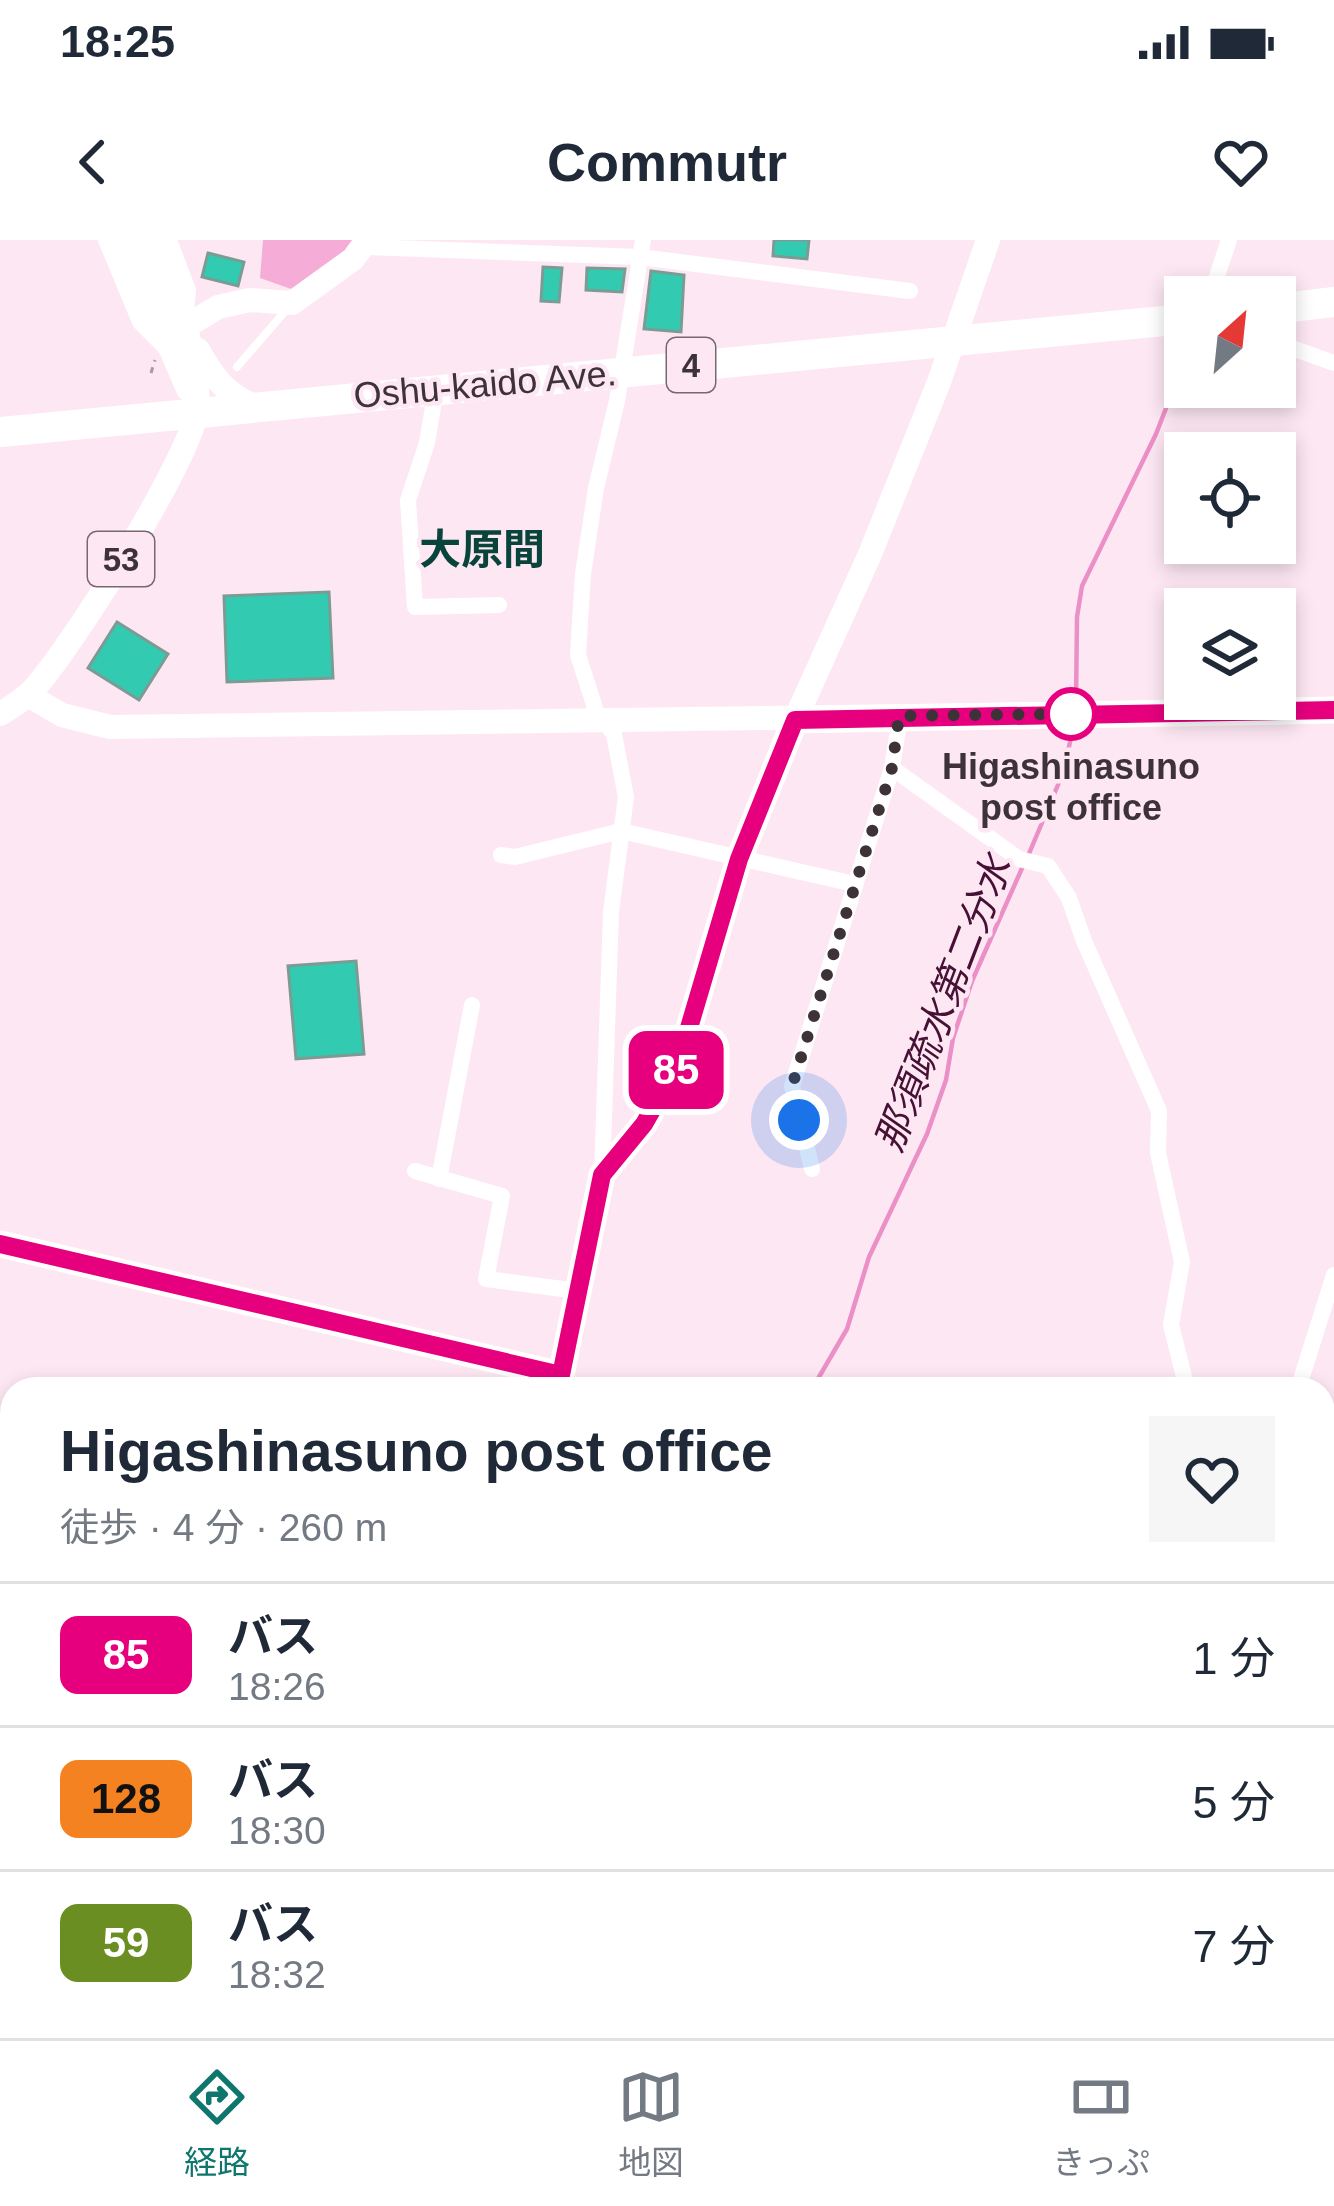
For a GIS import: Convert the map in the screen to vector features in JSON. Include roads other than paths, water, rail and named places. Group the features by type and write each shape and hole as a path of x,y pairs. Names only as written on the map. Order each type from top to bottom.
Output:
{"highway":[{"path":"1296,307 1334,302"},
{"name":"Oshu-kaido Ave.","path":"0,432 1164,321"}],"street":[{"path":"106,240 140,322 176,358"},
{"path":"124,240 197,413"},
{"path":"149,240 185,327 223,388 257,407"},
{"path":"169,240 188,290 185,327 197,381 197,413"},
{"path":"602,1175 644,1124 678,1065 739,859 870,554 955,339 988,240"},
{"path":"1217,276 1229,240"},
{"path":"185,327 218,307 250,300 292,302 366,244 641,249 910,291"},
{"path":"561,1377 602,1175 611,912 626,797 614,734 596,711 578,655 587,538 622,371 641,249"},
{"path":"1296,349 1334,363"},
{"path":"436,388 427,443 407,500 415,607 499,605"},
{"name":"53","path":"0,714 28,695 68,644 135,537 197,413"},
{"path":"28,695 62,715 110,727 1334,710"},
{"path":"812,1169 792,1086 892,768 899,716"},
{"path":"892,768 1019,860 1048,866 1070,898 1084,941 1159,1111 1158,1153 1182,1262 1171,1325 1184,1377"},
{"path":"501,855 515,857 621,831 854,884"},
{"path":"440,1179 472,1005"},
{"path":"415,1171 502,1196 486,1279 578,1291"},
{"path":"0,1244 540,1377"},
{"path":"1302,1377 1334,1275"}],"lane":[{"path":"237,367 292,302"}],"waterway":[{"name":"那須疏水第二分水","path":"1076,703 1082,586 1166,408"},
{"name":"那須疏水第二分水","path":"1028,856 1063,773 1075,720"},
{"name":"那須疏水第二分水","path":"819,1377 847,1329 869,1257 927,1134 972,981 1023,866"}],"place":[{"name":"Higashinasuno post office","path":"1071,714"}],"district":[{"name":"大原間","path":"482,549"}]}
